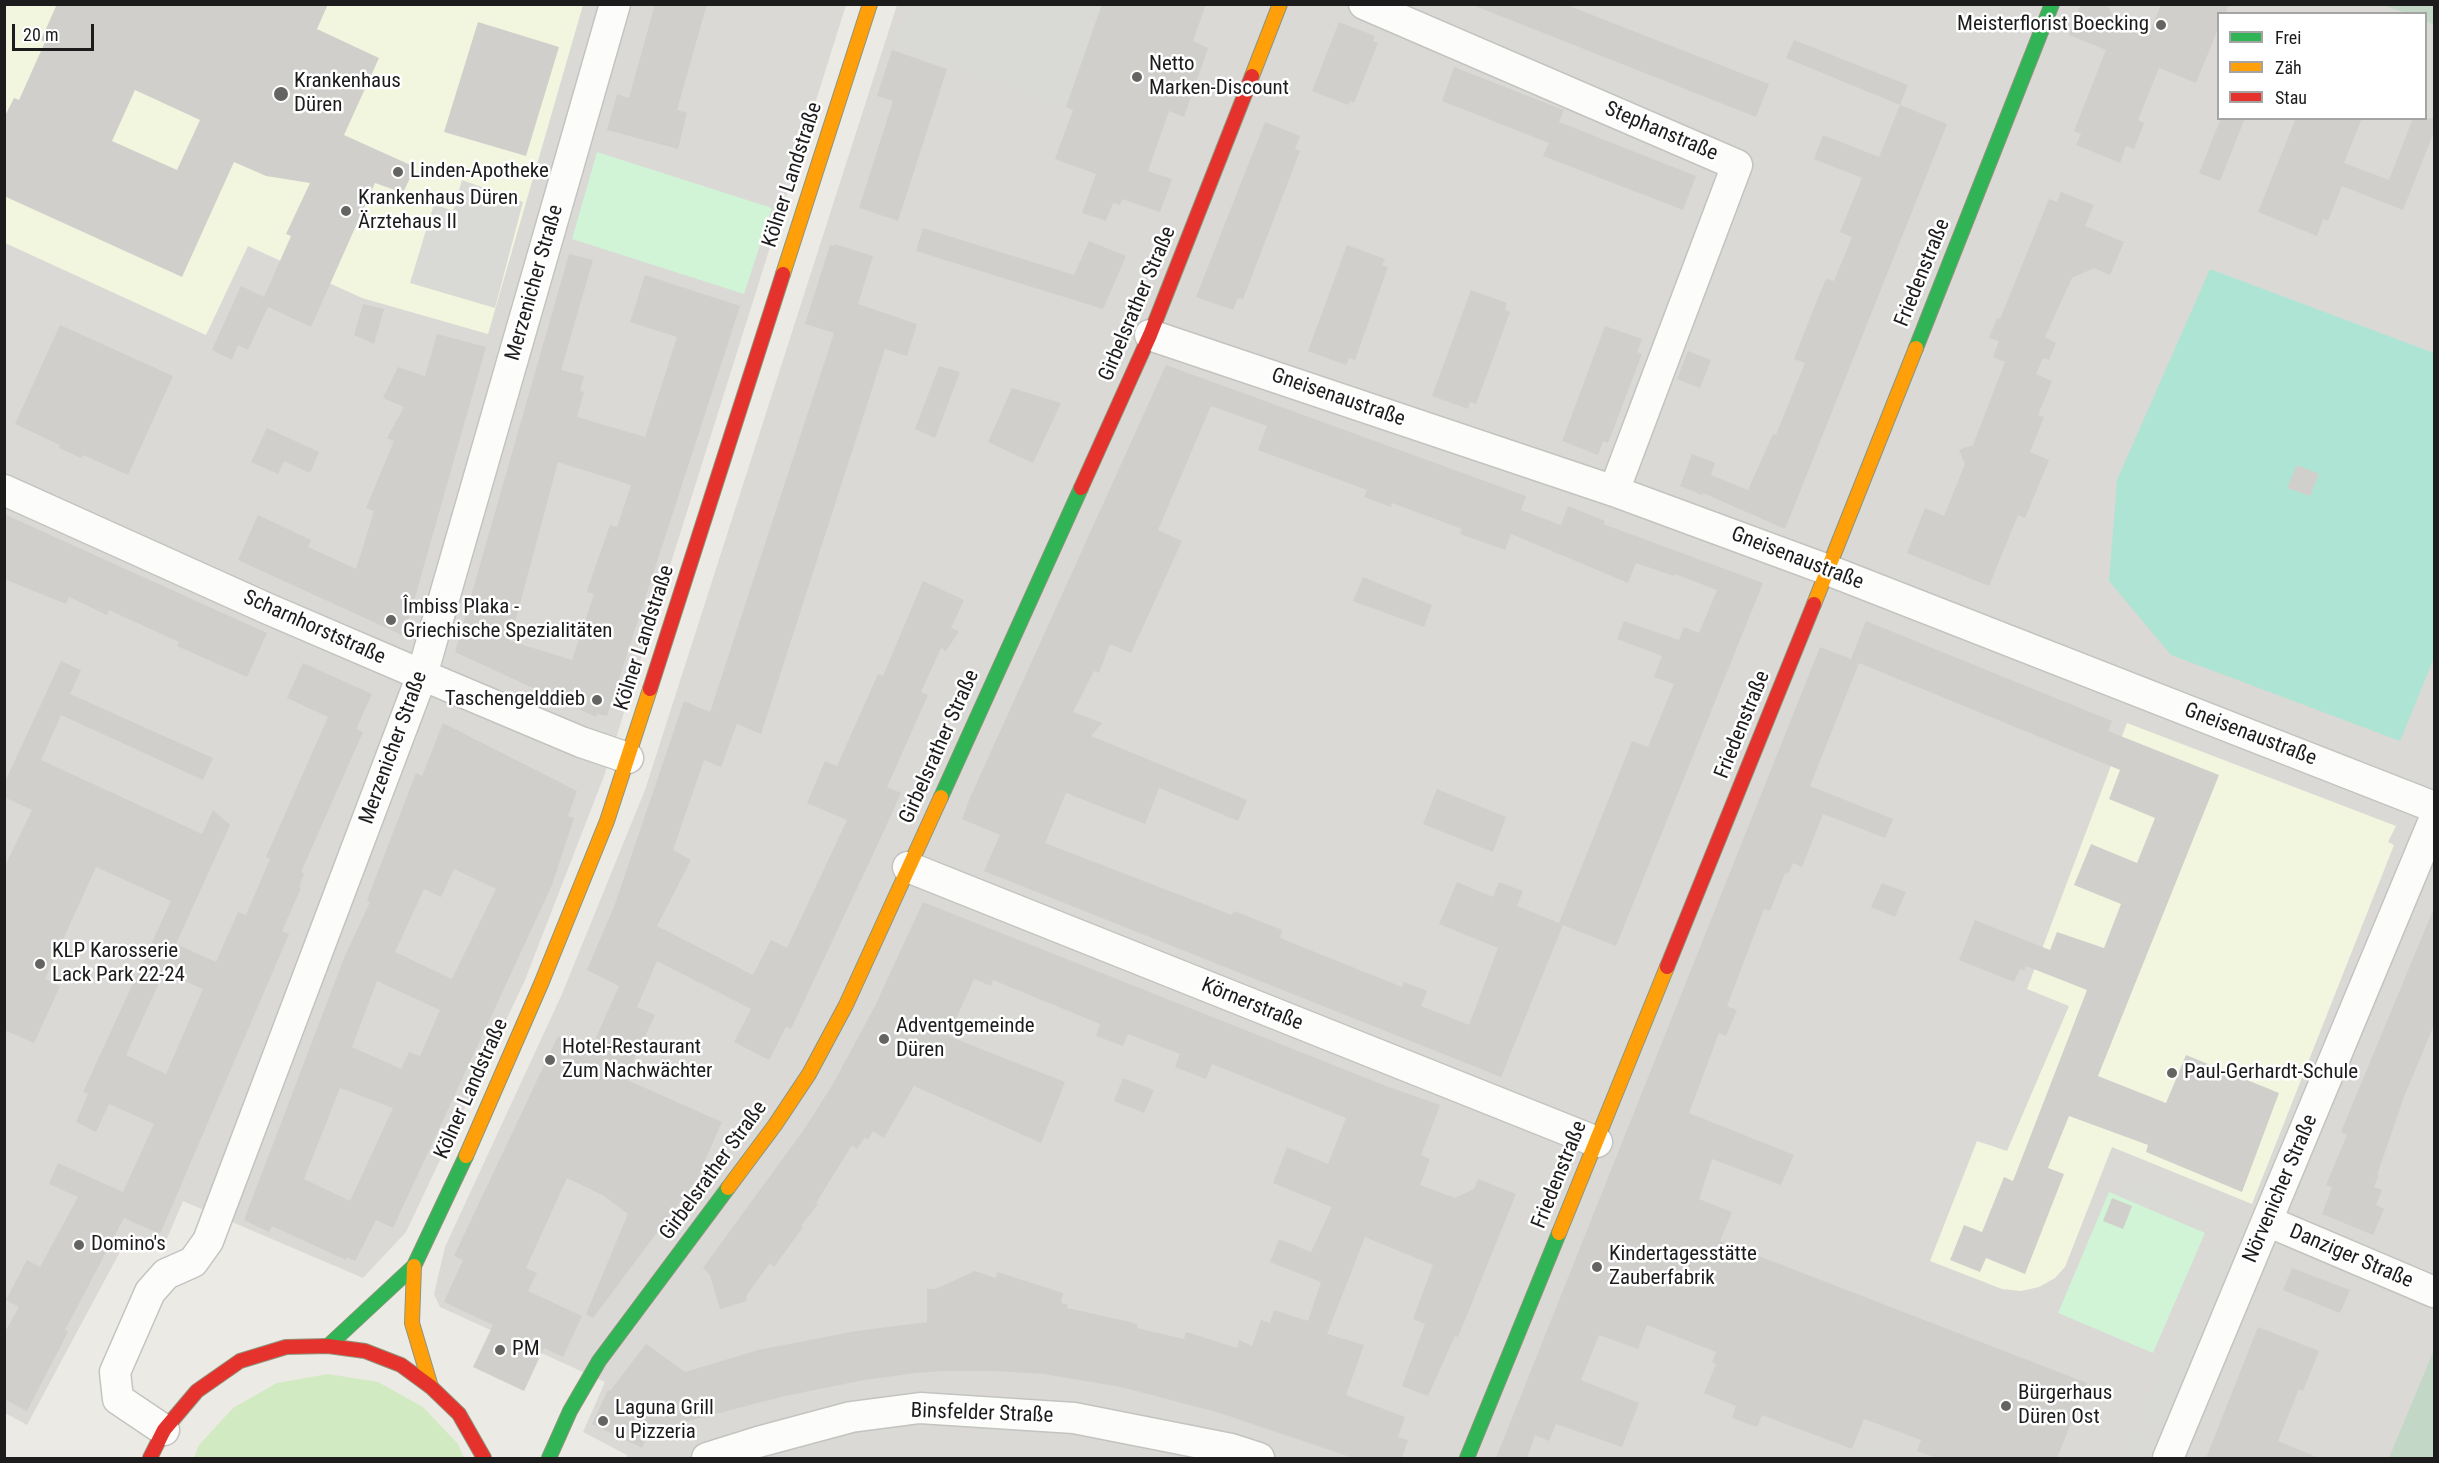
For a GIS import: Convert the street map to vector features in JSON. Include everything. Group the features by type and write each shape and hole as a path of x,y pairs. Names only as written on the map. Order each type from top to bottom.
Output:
{"street":[{"name":"Merzenicher Straße","path":"156,1447 118,1399 115,1372 150,1292 166,1274 193,1262 208,1241 422,675 615,4"},
{"name":"Kölner Landstraße","path":"328,1346 414,1266 466,1155 541,984 607,821 870,4"},
{"name":"Girbelsrather Straße","path":"549,1458 570,1411 600,1361 776,1125 809,1074 846,1005 1150,335 1280,4"},
{"name":"Stephanstraße","path":"1364,4 1737,165 1614,491"},
{"name":"Friedenstraße","path":"1467,1458 1828,570 2052,4"},
{"name":"Gneisenaustraße","path":"1150,335 1614,491 1828,570 2434,807"},
{"name":"Scharnhorststraße","path":"4,490 422,675 581,742 628,758"},
{"name":"Nörvenicher Straße","path":"2168,1458 2434,820"},
{"name":"Körnerstraße","path":"908,867 1597,1142"},
{"name":"Danziger Straße","path":"2267,1221 2434,1292"},
{"name":"Kölner Landstraße","path":"414,1266 412,1323 431,1387"},
{"path":"136,1458 156,1447 197,1391 240,1361 286,1347 328,1346 365,1351 401,1365 431,1387 459,1414 484,1458"},
{"name":"Binsfelder Straße","path":"707,1458 851,1417 920,1408 1074,1418 1231,1449 1259,1458"}],"shaded area":[{"path":"2383,4 2403,12 2217,12 2217,120 2427,120 2427,22 2434,25 2434,1458 627,1458 627,1455 583,1432 605,1382 440,1307 434,1294 445,1247 562,994 645,790 897,5"},
{"path":"5,5 846,5 604,776 525,980 406,1232 363,1278 183,1201 162,1250 129,1235 27,1425 5,1413"},
{"name":"Krankenhaus Düren","path":"5,5 583,5 488,334 362,298 248,246 206,335 5,243"},
{"path":"909,5 1102,5 1066,107 896,47"},
{"path":"2383,5 2434,5 2434,25 2427,22 2427,12 2402,12"},
{"path":"597,152 772,208 744,294 572,239"},
{"path":"462,180 523,202 495,308 410,283 434,204 453,211"},
{"name":"Paul-Gerhardt-Schule","path":"2127,723 2396,826 2388,842 2394,845 2252,1204 2112,1147 2065,1267 2055,1278 2039,1287 2021,1291 2002,1289 1930,1261 1977,1141 2007,1151 2069,1006 2027,989"},
{"path":"2125,1175 2212,1210 2205,1228 2118,1194"},
{"path":"2109,1192 2205,1233 2153,1353 2058,1313"},
{"path":"2211,1245 2233,1254 2213,1302 2191,1293"},
{"path":"2182,1319 2204,1328 2161,1428 2139,1419"},
{"path":"2434,1350 2434,1458 2389,1458"},
{"path":"2133,1430 2156,1440 2148,1458 2122,1458"},
{"path":"1865,1442 1884,1449 1881,1458 1860,1458"}],"green space":[{"path":"2210,269 2434,353 2434,658 2400,741 2171,655 2109,581 2117,480"},
{"path":"328,1374 378,1382 423,1407 458,1444 464,1458 194,1458 199,1445 233,1408 277,1383"}],"building":[{"path":"57,4 328,4 317,29 379,58 344,135 415,167 403,193 375,183 311,327 268,307 248,350 238,345 232,360 212,350 241,286 264,297 291,236 286,234 310,183 266,176 234,162 182,277 4,196 4,118 14,98 19,100 45,42 41,40","holes":["135,90 200,120 177,170 112,141"]},
{"path":"655,4 707,4 677,110 687,113 678,149 607,130 617,94 629,98"},
{"name":"Netto Marken-Discount","path":"1102,4 1206,4 1193,41 1208,48 1184,117 1169,111 1148,171 1172,179 1160,212 1122,199 1120,205 1113,203 1106,221 1082,213 1096,174 1055,159 1073,110 1066,107"},
{"path":"1470,4 1564,4 1769,84 1756,117"},
{"path":"2081,4 2107,4 2115,21 2149,35 2161,4 2229,4 2226,12 2217,12 2217,31 2196,83 2159,68 2138,120 2144,123 2134,149 2126,146 2120,163 2076,145 2081,134 2074,131 2106,50 2069,35"},
{"path":"478,22 559,47 526,156 444,132"},
{"path":"1339,22 1375,36 1373,41 1378,43 1354,103 1350,101 1348,105 1312,91"},
{"path":"1794,40 1908,85 1900,105 1786,58"},
{"path":"892,50 947,69 898,221 859,208 893,101 877,96"},
{"path":"1454,67 1564,110 1559,122 1696,176 1683,210 1543,156 1549,143 1442,101"},
{"path":"1900,105 1947,124 1785,529 1703,493 1702,495 1680,486 1692,454 1715,463 1711,475 1748,490 1773,434 1776,435 1805,363 1794,359 1815,305 1826,279 1834,281 1852,237 1840,232 1862,178 1814,159 1823,135 1879,157"},
{"path":"2434,118 2434,132 2403,210 2342,186 2328,221 2323,219 2317,236 2258,212 2295,120 2361,120 2344,163 2389,180 2412,120"},
{"path":"2220,120 2244,120 2220,181 2199,173"},
{"path":"1265,122 1300,136 1295,149 1300,151 1243,299 1238,298 1233,310 1196,297"},
{"path":"2061,192 2094,205 2085,226 2124,242 2110,275 2094,268 2072,278 2045,337 2056,343 2049,360 2043,358 2036,374 2052,381 2038,415 2044,417 2030,452 2049,460 2025,518 2018,515 1989,586 1907,553 1925,508 1944,516 1965,464 1959,450 1973,445 2005,362 1993,357 1999,341 1989,338 1997,318 2000,319 2049,199 2057,202"},
{"path":"923,228 1074,275 1089,241 1126,256 1103,309 916,251"},
{"path":"834,244 873,256 858,304 917,324 907,356 885,349 761,734 737,724 721,767 704,760 673,850 691,860 657,926 753,975 771,940 787,948 847,820 807,803 825,761 837,766 878,674 883,676 923,581 964,600 951,628 959,631 946,651 941,648 921,692 928,695 887,787 901,793 791,1029 786,1027 769,1060 734,1042 751,1009 657,961 637,1007 655,1015 625,1079 722,1122 703,1165 706,1167 593,1318 586,1314 628,1214 604,1196 567,1178 526,1268 537,1273 528,1291 582,1316 563,1357 544,1348 524,1391 473,1367 493,1325 444,1302 463,1260 454,1256 558,1036 590,1051 619,986 587,970 615,904 684,701 710,712 834,333 805,324 830,245 834,246"},
{"path":"1347,245 1385,259 1382,265 1388,267 1355,360 1349,358 1346,365 1308,351"},
{"path":"569,254 593,260 561,370 584,376 580,391 584,392 577,417 645,437 677,337 630,322 645,275 740,306 607,716 597,714 596,717 455,652","holes":["558,462 631,485 617,527 610,525 591,579 587,592 594,594 572,660 510,641"]},
{"path":"1471,290 1507,303 1505,310 1510,312 1476,404 1470,402 1468,409 1432,396"},
{"path":"363,304 384,309 374,344 354,335"},
{"path":"60,325 173,376 128,475 83,455 81,458 59,448 60,445 15,424"},
{"path":"1605,326 1642,339 1637,352 1642,354 1608,443 1603,441 1598,455 1562,441"},
{"path":"437,334 486,347 404,636 238,560 258,515 311,540 308,547 356,569 374,511 366,508 394,441 387,438 404,407 383,398 398,367 425,376"},
{"path":"1688,351 1711,360 1700,388 1677,379"},
{"path":"1166,365 1526,496 1521,510 1561,525 1568,506 1605,521 1603,524 1763,583 1616,946 1563,925 1501,1077 984,871 1000,835 962,819","holes":["1211,406 1267,426 1258,450 1367,490 1364,497 1391,507 1392,503 1462,529 1460,534 1505,550 1511,534 1628,583 1636,563 1674,576 1675,574 1717,590 1699,633 1684,627 1679,640 1624,621 1617,639 1662,656 1654,677 1674,684 1648,747 1632,741 1559,923 1517,906 1523,891 1499,882 1493,897 1457,882 1439,924 1498,948 1469,1025 1421,1006 1427,991 1404,982 1402,987 1280,938 1282,930 1234,911 1232,915 1045,843 1066,793 1145,824 1159,788 1238,821 1247,800 1091,736 1102,723 1073,712 1094,671 1099,673 1110,644 1131,653 1182,541 1158,530"]},
{"path":"939,366 960,372 935,438 915,429"},
{"path":"1012,388 1061,403 1033,463 988,442"},
{"path":"267,428 319,452 310,473 284,461 278,474 251,462"},
{"path":"2297,465 2319,474 2310,496 2287,488"},
{"path":"4,514 267,633 247,677 177,646 179,642 109,610 107,615 69,597 66,604 4,579"},
{"path":"1363,577 1432,605 1424,627 1353,601"},
{"path":"1866,621 2112,721 2108,731 2219,775 2098,1076 2166,1103 2186,1055 2279,1093 2242,1192 2146,1152 2148,1145 2069,1116 2048,1168 2064,1174 2025,1274 1986,1258 1980,1272 1950,1260 1964,1225 1982,1232 2004,1177 2013,1181 2087,990 2026,966 2024,971 2020,969 2014,982 1959,960 1975,920 2050,950 2057,932 2104,948 2121,904 2074,885 2091,844 2137,863 2155,818 2109,799 2120,770 1859,663 1810,786 1893,819 1885,838 1823,814 1802,867 1793,863 1788,874 1785,873 1770,911 1764,909 1727,1006 1737,1010 1726,1036 1719,1033 1689,1113 1794,1155 1781,1185 1712,1159 1699,1199 1732,1212 1720,1241 2087,1383 2057,1458 1936,1458 1917,1451 1921,1440 1864,1419 1852,1449 1762,1415 1757,1427 1732,1418 1736,1406 1704,1393 1716,1364 1712,1362 1716,1352 1647,1325 1638,1349 1599,1335 1581,1380 1639,1403 1622,1447 1556,1424 1549,1441 1535,1435 1527,1458 1496,1458 1820,647 1851,659"},
{"path":"61,661 81,670 70,694 213,758 203,780 61,715 41,760 202,834 213,810 230,825 176,944 216,962 238,912 246,915 270,859 266,857 328,717 287,698 303,663 372,694 356,729 363,732 301,872 304,874 299,887 301,888 282,931 289,934 160,1234 124,1218 65,1330 68,1332 27,1411 4,1399 4,1334 19,1307 6,1300 27,1260 40,1267 78,1197 49,1184 58,1163 123,1192 154,1124 109,1104 96,1132 76,1122 88,1094 83,1092 171,901 96,867 45,979 60,986 34,1043 4,1030 4,868 32,810 4,797 4,784","holes":["164,972 203,989 166,1074 126,1055"]},
{"path":"443,723 577,791 568,816 574,818 552,885 393,1228 376,1220 355,1261 347,1257 346,1260 272,1226 269,1232 244,1220 344,958 370,902 367,900 416,773 422,776","holes":["454,869 496,889 452,979 395,952 424,889 441,897","377,981 440,1010 420,1056 409,1052 401,1069 352,1047","340,1088 393,1108 350,1201 304,1179"]},
{"path":"1437,789 1506,817 1493,852 1423,824"},
{"path":"1882,883 1906,892 1895,917 1871,907"},
{"path":"923,902 1386,1086 1440,1105 1421,1155 1430,1159 1420,1185 1455,1198 1474,1189 1478,1179 1516,1194 1458,1337 1455,1336 1428,1396 1402,1386 1425,1324 1413,1319 1433,1265 1365,1237 1327,1334 1364,1345 1346,1395 1405,1417 1398,1437 1408,1440 1402,1458 1353,1458 1220,1413 1121,1387 1044,1374 993,1371 916,1373 864,1380 785,1396 650,1431 642,1448 592,1424 608,1390 610,1391 646,1344 685,1372 758,1350 856,1331 927,1322 927,1289 936,1289 975,1271 996,1278 997,1272 1063,1293 1061,1303 1068,1305 1067,1308 1130,1322 1138,1325 1137,1328 1184,1339 1186,1332 1237,1348 1239,1340 1252,1346 1261,1320 1270,1323 1274,1310 1308,1321 1321,1282 1270,1262 1279,1239 1311,1252 1332,1207 1273,1183 1287,1147 1328,1164 1346,1118 1212,1064 1206,1079 1175,1067 1180,1054 1128,1034 1123,1046 1096,1036 1100,1024 993,980 991,986 974,979 948,1036 1065,1082 1041,1143 914,1086 884,1138 873,1131 868,1140 865,1137 857,1149 852,1145 816,1203 818,1204 801,1226 803,1227 774,1267 770,1263 746,1296 747,1301 720,1309 710,1275 703,1268 803,1131 833,1084 875,1006"},
{"path":"2434,908 2434,1025 2404,1097 2377,1175 2379,1175 2374,1187 2382,1190 2376,1205 2384,1209 2373,1235 2322,1214 2332,1187 2326,1185 2347,1135 2341,1132"},
{"path":"1123,1078 1154,1090 1144,1113 1114,1101"},
{"path":"2112,1198 2132,1206 2123,1229 2103,1221"},
{"path":"2292,1268 2350,1290 2340,1313 2283,1290"},
{"path":"2258,1327 2319,1351 2303,1391 2299,1389 2278,1441 2319,1458 2206,1458"}],"traffic: fast":[{"path":"1916,348 2052,4"},
{"path":"941,797 1081,488"},
{"path":"328,1346 414,1266 466,1156"},
{"path":"549,1458 570,1411 599,1361 728,1188"},
{"path":"1467,1458 1559,1233"}],"traffic: slow":[{"path":"783,274 870,4"},
{"path":"1252,76 1280,4"},
{"path":"1814,604 1916,348"},
{"path":"466,1156 541,984 607,821 650,689"},
{"path":"728,1188 775,1125 809,1074 846,1005 941,797"},
{"path":"1559,1233 1667,967"},
{"path":"414,1266 412,1323 431,1387"}],"traffic: jam":[{"path":"1081,488 1150,335 1252,76"},
{"path":"650,689 783,274"},
{"path":"1667,967 1814,604"},
{"path":"150,1458 164,1430 197,1391 240,1361 286,1347 328,1346 365,1351 401,1365 431,1387 459,1414 484,1458"}],"place":[{"name":"Meisterflorist Boecking","path":"2161,25"},
{"name":"Netto Marken-Discount","path":"1137,77"},
{"name":"Krankenhaus Düren","path":"281,94"},
{"name":"Linden-Apotheke","path":"398,172"},
{"name":"Krankenhaus Düren Ärztehaus II","path":"346,211"},
{"name":"Îmbiss Plaka - Griechische Spezialitäten","path":"391,620"},
{"name":"Taschengelddieb","path":"597,700"},
{"name":"KLP Karosserie Lack Park 22-24","path":"40,964"},
{"name":"Adventgemeinde Düren","path":"884,1039"},
{"name":"Hotel-Restaurant Zum Nachwächter","path":"550,1060"},
{"name":"Paul-Gerhardt-Schule","path":"2172,1073"},
{"name":"Domino's","path":"79,1245"},
{"name":"Kindertagesstätte Zauberfabrik","path":"1597,1267"},
{"name":"PM","path":"500,1350"},
{"name":"Bürgerhaus Düren Ost","path":"2006,1406"},
{"name":"Laguna Grill u Pizzeria","path":"603,1421"}]}
